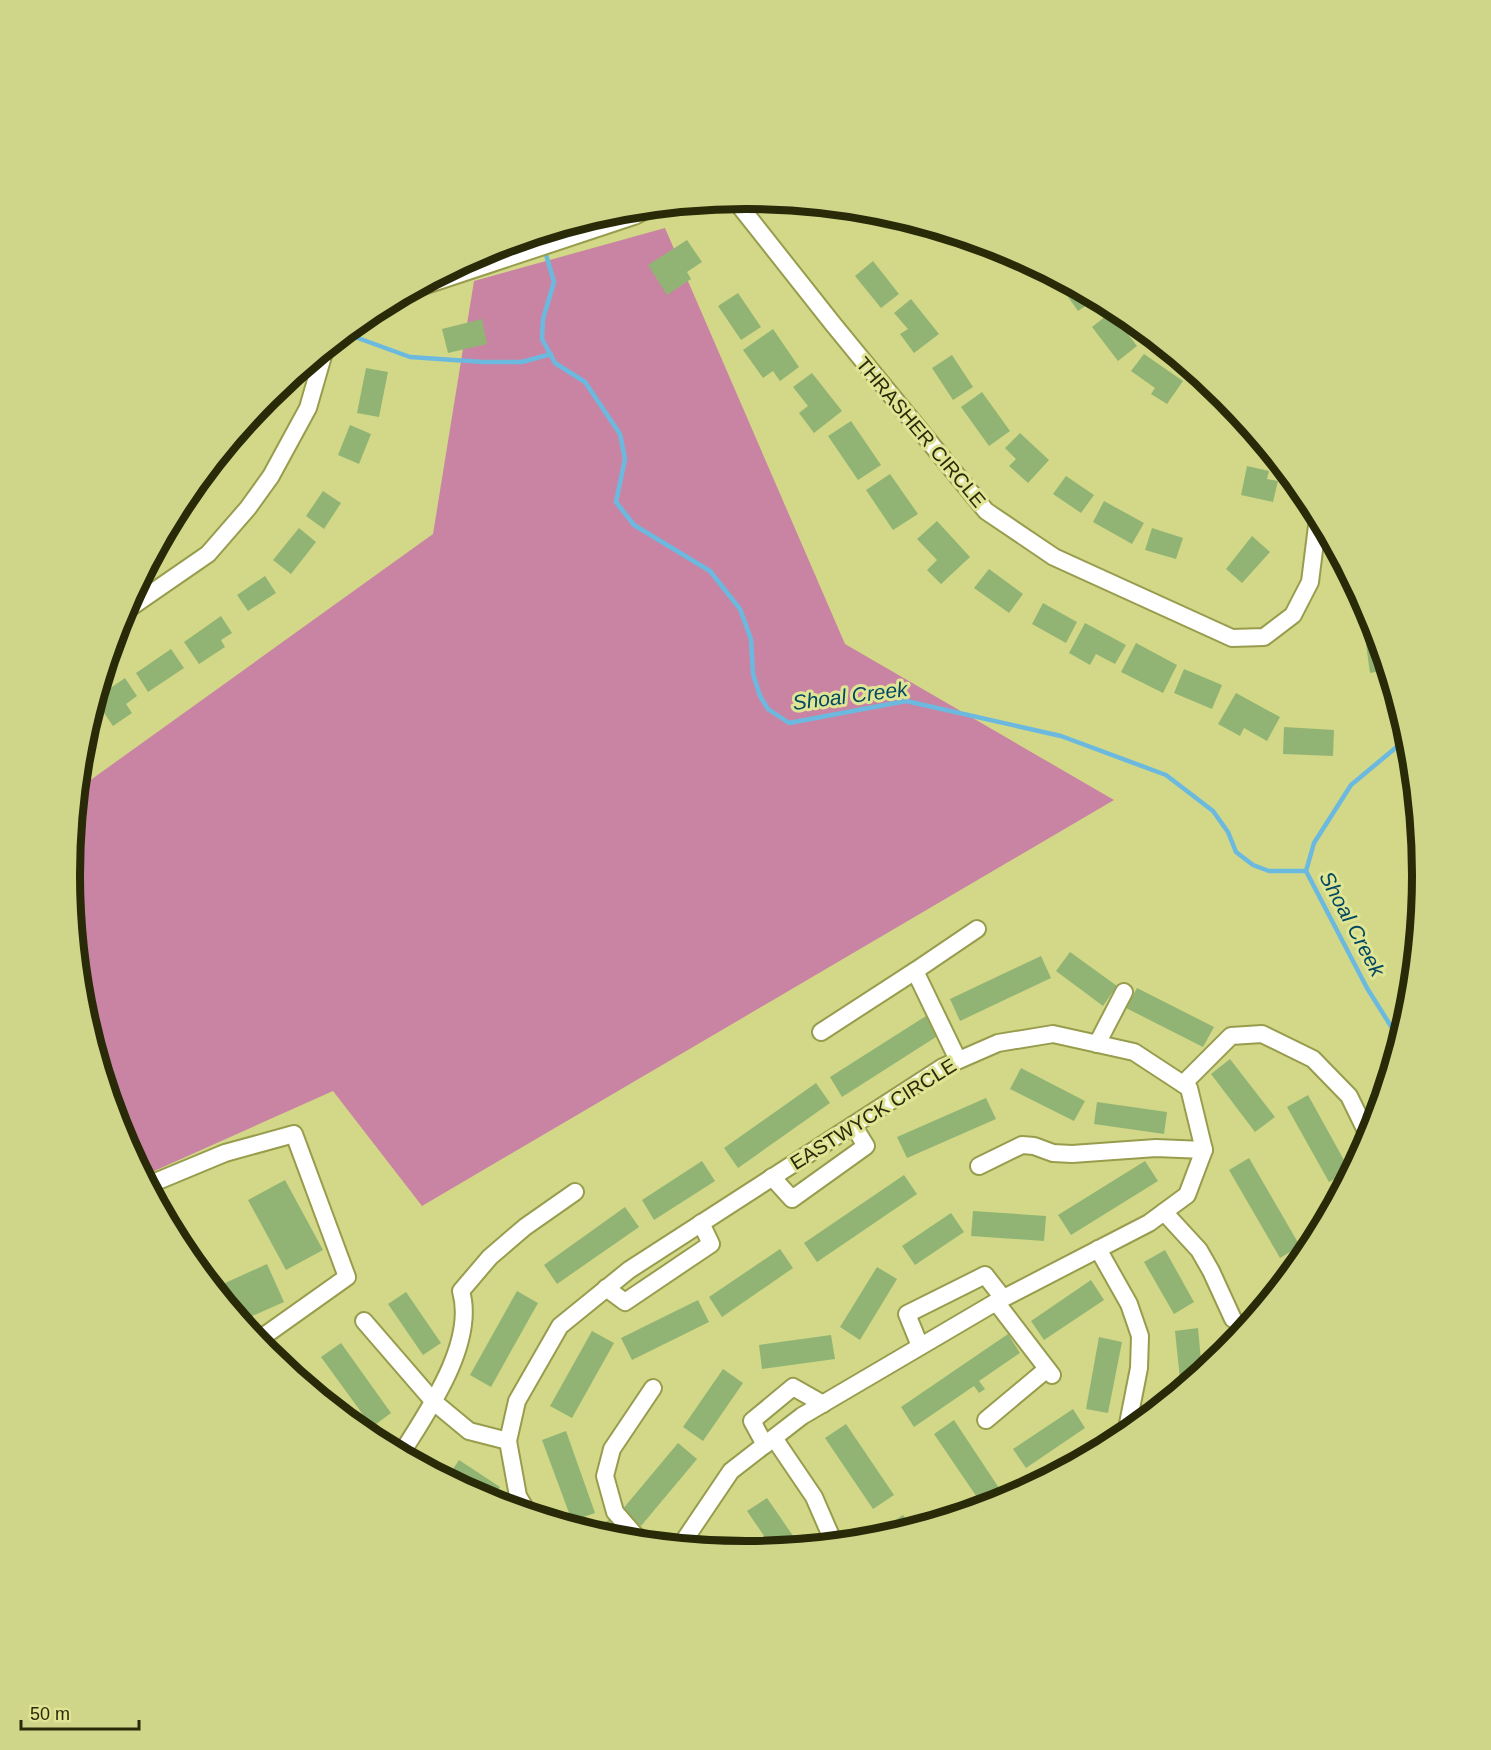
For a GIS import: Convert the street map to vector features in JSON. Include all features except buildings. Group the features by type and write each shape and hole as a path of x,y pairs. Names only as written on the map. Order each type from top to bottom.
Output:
{"street":[{"name":"THRASHER CIRCLE","path":"742,209 986,511 1054,557 1232,638 1264,637 1293,615 1310,582 1316,533"},
{"path":"462,273 616,222"},
{"path":"137,604 208,554 248,508 271,476 308,408 321,362"},
{"path":"143,590 148,597"},
{"path":"821,1032 976,929"},
{"path":"915,971 958,1060"},
{"path":"1097,1044 1124,993"},
{"name":"EASTWYCK CIRCLE","path":"522,1502 518,1496 508,1441 517,1401 560,1326 629,1270 943,1067 998,1043 1053,1034 1134,1052 1183,1084"},
{"path":"686,1538 731,1471 802,1416 999,1300 1149,1223 1187,1195 1204,1150 1189,1088 1183,1084 1231,1036 1262,1034 1313,1059 1349,1095 1363,1124"},
{"path":"772,1178 792,1199 867,1146 853,1125"},
{"path":"155,1182 225,1153 294,1134 347,1277 265,1335"},
{"path":"979,1166 1022,1145 1034,1146 1053,1153 1072,1154 1156,1148 1204,1150"},
{"path":"405,1448 434,1402 460,1341 465,1304 461,1291 490,1257 525,1227 575,1192"},
{"path":"1164,1212 1199,1250 1211,1270 1233,1319"},
{"path":"606,1288 625,1302 711,1244 701,1223"},
{"path":"1098,1249 1129,1304 1140,1336 1139,1368 1129,1419"},
{"path":"920,1346 907,1314 985,1275 999,1300 1049,1372 986,1420"},
{"path":"364,1321 434,1402 469,1431 508,1441"},
{"path":"823,1404 793,1387 752,1421 814,1497 831,1535"},
{"path":"631,1530 615,1512 605,1476 612,1449 653,1388"}],"shaded area":[{"path":"665,228 845,644 1114,800 422,1206 333,1091 150,1173 115,1089 92,1005 81,919 81,831 86,783 433,534 474,281"}],"waterway":[{"name":"Shoal Creek","path":"545,251 554,282 543,319 542,339 555,363 585,382 620,434 625,459 616,502 634,525 710,571 740,609 751,639 753,674 760,696 768,709 789,723 906,701 1061,736 1166,775 1213,811 1228,832 1236,852 1253,865 1269,871 1306,871"},
{"path":"354,337 410,357 522,362 551,354"},
{"path":"1306,871 1314,843 1351,785 1399,745"},
{"name":"Shoal Creek","path":"1306,871 1367,988 1393,1030"}]}
